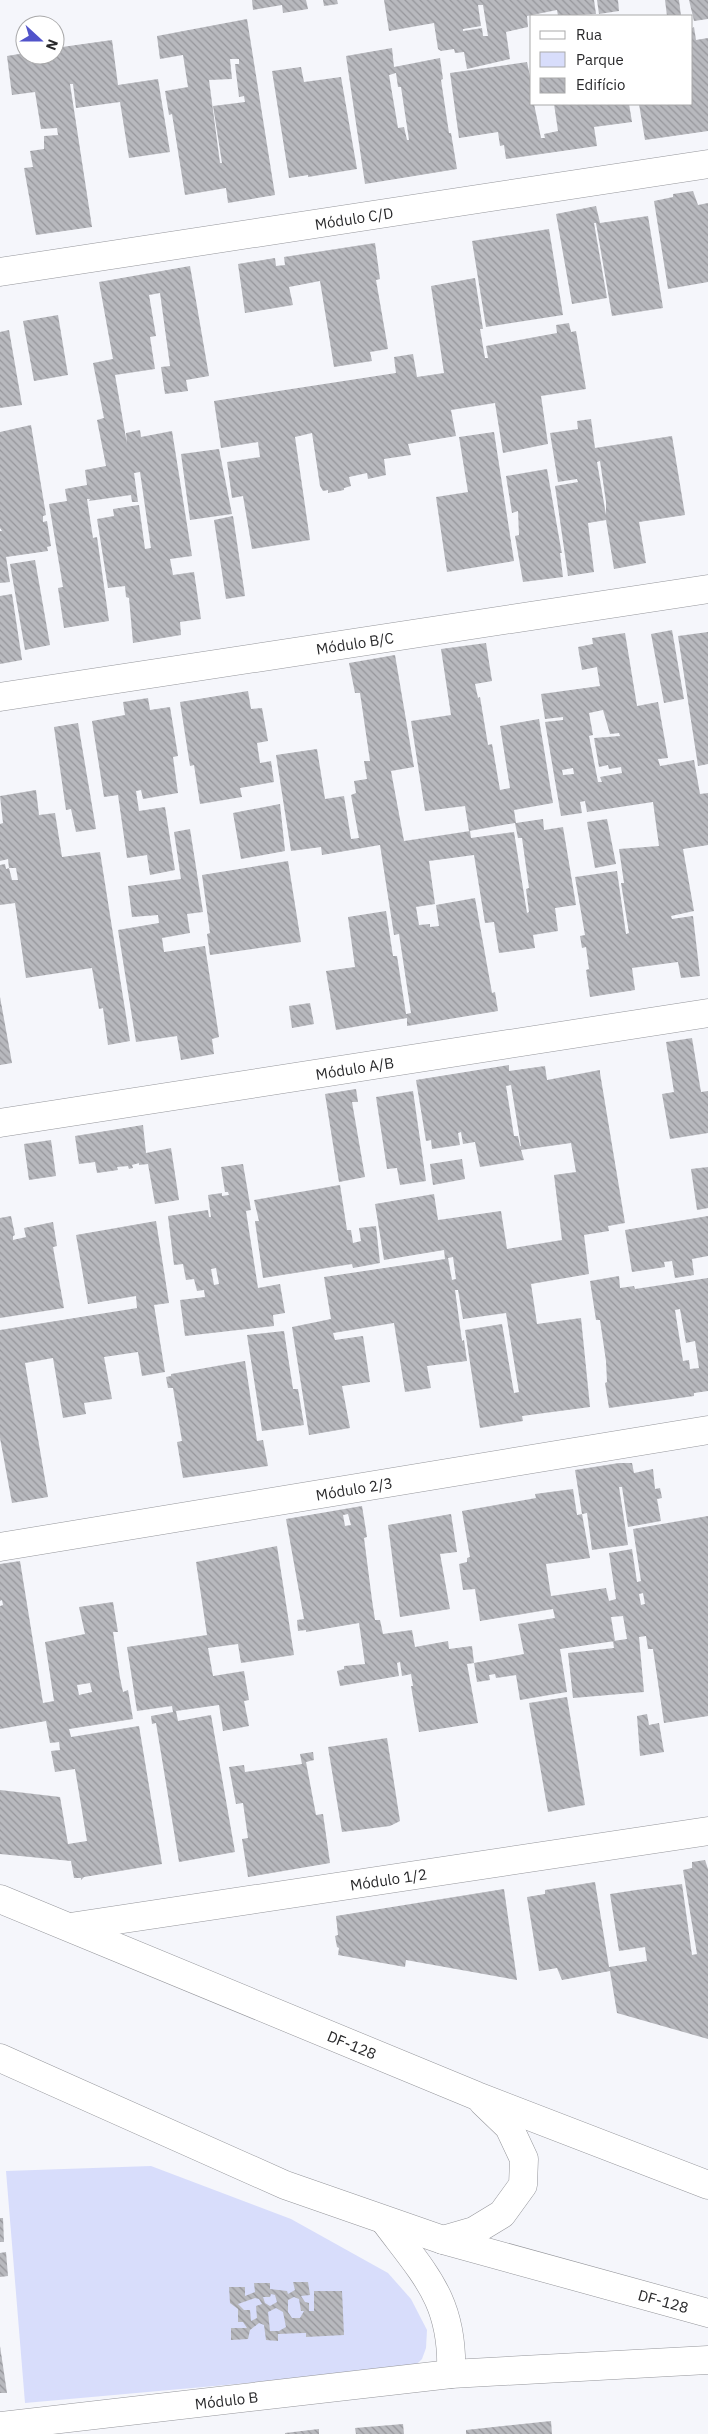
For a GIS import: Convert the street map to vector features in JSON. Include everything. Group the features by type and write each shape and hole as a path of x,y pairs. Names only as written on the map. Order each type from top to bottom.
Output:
{"street":[{"name":"Módulo C/D","path":"0,272 708,164"},
{"name":"Módulo B/C","path":"0,696 708,589"},
{"name":"Módulo A/B","path":"0,1123 708,1013"},
{"name":"Módulo 2/3","path":"0,1547 708,1430"},
{"name":"Módulo 1/2","path":"70,1927 708,1832"},
{"name":"DF-128","path":"0,1899 477,2096 695,2175 708,2185"},
{"name":"DF-128","path":"0,2058 285,2185 442,2240 708,2313"},
{"path":"442,2240 474,2231 502,2214 523,2185 524,2159 508,2127 477,2096"},
{"path":"384,2220 434,2287 448,2324 451,2374"},
{"name":"Módulo B","path":"0,2426 451,2374 708,2360"}],"green space":[{"path":"151,2166 291,2219 388,2273 411,2299 427,2330 426,2348 422,2359 413,2368 25,2403 6,2171"}],"building":[{"path":"252,0 306,0 308,9 283,13 282,5 253,10"},
{"path":"323,0 337,0 338,4 324,6"},
{"path":"384,0 594,0 596,14 558,15 557,10 527,16 528,27 506,32 510,59 467,69 464,52 455,53 454,49 441,51 438,49 434,23 389,31","holes":["478,5 483,5 488,36 483,36 482,28 463,31 463,29 481,26"]},
{"path":"597,0 618,0 619,11 599,14"},
{"path":"665,0 679,0 681,15 667,15"},
{"path":"689,0 708,0 708,19 694,21"},
{"path":"247,19 275,195 228,203 226,188 185,195 172,114 169,115 165,91 188,87 183,55 160,59 157,36","holes":["230,59 239,59 239,64 235,64 239,97 244,96 245,102 213,106 222,163 220,163 209,80 232,79"]},
{"path":"693,28 696,40 708,38 708,131 645,140 639,105 693,105"},
{"path":"112,40 118,85 158,79 170,152 129,158 120,102 76,108 73,84 70,84 92,227 36,235 24,168 33,167 30,151 44,149 44,136 58,135 57,128 41,129 35,92 12,95 7,56 15,55 15,65 65,65 65,47"},
{"path":"392,48 394,67 440,58 443,79 441,80 449,133 451,133 457,169 365,184 346,56","holes":["396,73 398,87 401,87 409,140 407,140 404,127 398,128 389,75"]},
{"path":"527,62 530,76 530,105 534,105 541,138 545,138 544,134 558,131 554,105 629,105 632,122 594,127 597,146 506,159 504,145 500,146 498,132 459,138 450,73"},
{"path":"301,67 304,82 341,77 357,169 308,177 308,175 289,178 272,71"},
{"path":"693,191 698,205 708,203 708,282 668,289 654,201 673,197 673,194"},
{"path":"596,206 600,223 648,216 663,308 612,316 596,223 594,223 607,298 572,304 556,214"},
{"path":"549,229 563,315 486,327 472,241"},
{"path":"375,243 380,279 376,280 388,349 370,352 372,361 334,367 320,281 289,287 293,305 245,313 238,264 275,258 276,266 285,265 284,257"},
{"path":"190,266 209,376 186,380 188,391 165,394 161,367 170,366 160,293 149,295 156,336 150,337 155,369 115,375 127,444 126,433 140,430 141,437 172,431 192,556 170,559 173,575 194,572 201,619 180,622 181,635 133,643 129,598 126,597 125,586 108,588 97,519 114,516 113,509 139,505 145,549 151,548 140,472 134,473 138,502 132,502 131,495 89,501 90,499 87,499 93,538 97,537 109,621 64,628 58,588 63,587 49,504 67,501 65,489 87,485 85,470 106,466 97,420 104,418 93,363 113,359 99,282"},
{"path":"475,278 483,329 480,329 485,358 488,358 486,346 557,333 556,325 569,323 571,332 576,331 586,389 541,396 548,444 503,453 495,403 451,410 456,436 408,444 411,455 384,459 386,475 368,479 367,473 349,477 351,486 344,488 344,490 328,493 328,490 323,491 320,486 312,433 295,437 310,540 252,549 243,496 232,498 227,462 260,457 258,442 221,448 214,401 396,373 394,357 413,354 417,377 444,373 431,286"},
{"path":"58,315 68,375 34,381 23,321"},
{"path":"9,330 22,405 0,408 0,332"},
{"path":"591,419 595,448 672,436 685,515 639,522 646,563 614,569 606,520 588,523 594,572 568,576 555,486 578,482 577,479 558,482 550,433 578,429 577,421","holes":["600,461 606,515 597,462"]},
{"path":"31,425 46,515 43,516 43,522 47,521 51,546 47,547 48,551 6,557 10,582 0,583 0,531 2,531 0,528 0,432"},
{"path":"494,432 514,561 447,572 436,497 468,492 459,437"},
{"path":"219,449 232,514 190,520 181,454"},
{"path":"547,469 562,553 560,553 563,577 523,582 515,536 519,535 518,511 512,513 506,476"},
{"path":"233,516 245,596 226,599 214,520"},
{"path":"35,560 50,645 25,650 10,564"},
{"path":"12,594 22,660 0,664 0,596"},
{"path":"672,630 684,699 664,703 651,634"},
{"path":"708,632 708,764 698,766 678,636"},
{"path":"625,633 637,706 658,702 668,758 658,759 660,766 694,760 700,794 708,793 708,845 683,849 694,911 671,916 672,919 693,916 700,976 681,978 678,962 632,968 635,990 590,997 586,970 589,969 586,947 582,948 580,936 585,935 575,877 617,871 626,934 629,933 621,883 624,883 619,849 659,846 653,802 587,812 585,801 580,802 582,813 561,816 545,722 563,720 563,717 545,719 541,694 600,686 597,667 582,670 578,647 593,644 592,638","holes":["603,710 610,734 619,733 620,736 594,738 599,767 608,765 609,769 621,767 622,773 600,777 602,782 598,782 589,736 593,735 589,713","573,768 574,774 563,775 562,770"]},
{"path":"486,643 492,681 475,684 478,698 480,697 488,745 492,744 500,790 510,788 500,726 539,719 553,803 514,810 516,823 543,819 544,830 563,827 576,905 555,908 558,931 533,935 535,948 499,953 494,922 485,923 474,855 429,861 435,904 416,907 419,925 430,924 430,927 439,926 436,905 475,898 492,993 495,992 498,1011 407,1026 407,1018 336,1030 326,971 355,967 348,917 386,911 393,956 397,956 406,1014 411,1013 399,934 394,935 380,845 322,855 321,847 291,851 276,755 317,749 325,799 344,796 351,839 359,838 351,795 356,793 354,781 367,779 364,761 370,761 360,693 355,693 349,663 395,655 414,767 391,771 404,841 470,831 471,838 514,832 527,913 529,912 526,889 529,888 522,838 518,838 515,823 469,831 465,806 425,811 411,721 451,715 441,649"},
{"path":"248,691 251,709 262,708 268,741 257,743 260,763 271,761 274,782 240,788 242,797 200,804 194,765 190,766 180,702"},
{"path":"148,698 150,710 170,707 178,756 173,757 178,793 143,799 141,790 136,791 139,811 165,807 175,870 150,875 147,855 127,858 118,795 104,797 92,721 125,715 123,702"},
{"path":"78,723 96,829 76,832 71,809 66,810 54,727"},
{"path":"36,790 39,815 55,813 62,857 100,852 130,1041 108,1045 103,1008 99,1009 92,968 26,978 15,903 0,905 0,865 5,864 6,869 9,868 8,859 0,861 0,824 3,823 0,796","holes":["9,868 16,868 18,880 12,880"]},
{"path":"280,804 285,851 241,859 233,813"},
{"path":"607,819 616,864 595,868 587,822"},
{"path":"190,829 203,912 187,914 190,933 162,938 164,952 205,946 219,1037 212,1039 214,1054 181,1060 177,1036 136,1042 118,930 159,923 158,915 132,917 128,886 181,879 174,832"},
{"path":"288,861 301,942 210,955 207,934 210,933 202,875"},
{"path":"0,997 12,1063 0,1065"},
{"path":"310,1003 314,1024 292,1028 289,1006"},
{"path":"692,1038 701,1092 708,1091 708,1133 670,1139 662,1094 674,1092 666,1042"},
{"path":"509,1065 509,1071 545,1066 547,1080 600,1070 625,1223 608,1226 609,1231 584,1235 589,1274 531,1284 537,1324 581,1318 590,1407 522,1416 523,1421 480,1428 465,1330 502,1324 514,1393 519,1392 506,1313 463,1319 458,1290 455,1290 462,1341 464,1340 467,1361 427,1366 431,1388 405,1392 394,1323 333,1333 335,1340 363,1336 370,1382 342,1386 350,1428 309,1435 292,1327 331,1319 324,1277 445,1259 444,1250 384,1260 375,1204 434,1194 438,1220 501,1211 507,1249 562,1240 554,1175 576,1172 571,1143 521,1150 524,1160 480,1167 475,1142 463,1144 461,1132 458,1133 460,1145 432,1149 431,1140 426,1141 416,1080","holes":["511,1085 521,1146 518,1136 514,1136 506,1086","453,1257 456,1279 452,1280 448,1258"]},
{"path":"356,1089 358,1102 352,1102 365,1177 339,1182 325,1094"},
{"path":"413,1091 426,1181 400,1185 397,1168 387,1169 376,1097"},
{"path":"143,1125 146,1153 171,1148 179,1200 155,1204 148,1164 139,1165 139,1163 132,1165 133,1168 129,1169 128,1166 117,1167 118,1170 97,1173 95,1162 79,1164 75,1136"},
{"path":"51,1140 56,1176 29,1180 24,1144"},
{"path":"462,1159 465,1179 433,1185 430,1164"},
{"path":"243,1164 251,1210 246,1211 258,1288 280,1284 285,1313 273,1315 274,1326 185,1336 180,1300 205,1297 204,1290 197,1291 194,1279 186,1280 183,1264 174,1265 168,1216 208,1210 209,1217 211,1217 208,1195 222,1193 222,1196 229,1195 228,1192 225,1192 221,1167","holes":["216,1268 219,1284 214,1285 211,1269"]},
{"path":"708,1167 708,1208 697,1210 691,1169"},
{"path":"340,1185 347,1230 351,1230 353,1243 361,1241 359,1228 376,1226 380,1263 353,1268 352,1264 263,1278 255,1221 259,1221 254,1200"},
{"path":"11,1216 15,1235 13,1240 26,1237 24,1228 53,1222 57,1246 53,1247 64,1308 0,1318 0,1218"},
{"path":"708,1216 708,1256 692,1259 694,1275 675,1278 672,1261 664,1262 665,1267 632,1272 625,1230"},
{"path":"156,1221 169,1303 154,1305 165,1372 142,1376 138,1352 104,1357 112,1399 84,1403 86,1414 63,1418 53,1358 25,1363 48,1497 12,1503 0,1438 0,1330 137,1308 136,1296 88,1304 76,1235"},
{"path":"619,1276 620,1288 634,1286 635,1289 708,1278 708,1391 694,1393 694,1396 609,1408 605,1383 607,1382 606,1361 600,1320 596,1320 590,1281","holes":["680,1309 686,1343 695,1341 699,1368 690,1369 689,1360 683,1361 675,1310"]},
{"path":"284,1331 293,1389 298,1389 304,1425 262,1431 247,1335"},
{"path":"245,1361 257,1441 263,1440 268,1466 183,1478 177,1442 182,1441 173,1388 168,1388 166,1377 171,1376 171,1374"},
{"path":"619,1463 632,1463 634,1473 653,1469 655,1489 660,1488 662,1498 657,1499 661,1521 628,1527 622,1487 619,1487 628,1545 592,1550 587,1513 582,1514 575,1470"},
{"path":"573,1489 577,1515 582,1514 590,1558 546,1564 551,1596 606,1588 609,1601 616,1599 609,1553 632,1549 637,1582 641,1581 633,1529 708,1516 708,1716 664,1723 653,1649 648,1649 646,1636 639,1637 644,1692 573,1698 568,1653 614,1648 613,1641 560,1649 567,1692 520,1700 516,1675 496,1678 495,1674 489,1675 490,1680 477,1682 474,1663 524,1654 518,1624 555,1618 553,1609 480,1621 475,1589 463,1590 459,1564 467,1562 467,1558 470,1557 462,1511 536,1498 535,1494","holes":["643,1593 645,1604 641,1605 639,1594","623,1616 627,1639 615,1641 611,1617"]},
{"path":"362,1506 367,1537 364,1538 375,1620 380,1620 383,1634 412,1630 415,1647 448,1641 449,1649 472,1646 474,1663 467,1664 478,1723 419,1732 411,1686 413,1686 411,1674 402,1676 400,1662 397,1663 399,1676 340,1686 337,1671 344,1669 344,1666 365,1664 359,1623 306,1632 306,1630 298,1631 297,1620 304,1619 286,1519","holes":["348,1514 351,1525 345,1526 343,1515"]},
{"path":"451,1514 457,1552 440,1554 450,1609 400,1617 388,1525"},
{"path":"277,1546 294,1655 241,1663 238,1644 208,1648 213,1676 244,1671 249,1700 244,1701 249,1726 223,1731 219,1705 176,1711 178,1721 211,1715 235,1852 179,1862 156,1723 152,1724 151,1716 173,1712 172,1706 137,1711 127,1647 207,1635 196,1562"},
{"path":"20,1561 43,1703 54,1701 45,1642 85,1634 79,1607 113,1602 118,1632 113,1632 120,1678 123,1692 128,1690 133,1719 69,1729 71,1737 139,1726 162,1864 84,1877 81,1880 81,1878 74,1878 71,1861 0,1854 0,1790 60,1797 68,1844 87,1841 75,1769 55,1772 51,1751 60,1750 59,1742 50,1743 46,1721 0,1729 0,1606 3,1605 2,1600 0,1601 0,1564","holes":["90,1683 92,1692 79,1695 77,1685"]},
{"path":"567,1697 585,1805 548,1812 529,1703"},
{"path":"647,1714 649,1725 659,1723 664,1752 640,1756 637,1716"},
{"path":"387,1738 400,1821 390,1826 342,1832 328,1747"},
{"path":"313,1752 314,1760 306,1762 316,1815 323,1814 330,1863 248,1877 242,1839 248,1838 243,1803 236,1804 229,1767 244,1765 245,1772 302,1764 300,1754"},
{"path":"705,1860 708,1869 708,2039 617,2013 610,1971 562,1980 557,1968 539,1971 527,1897 545,1894 545,1890 595,1882 609,1967 647,1961 645,1947 619,1951 610,1894 636,1890 682,1884 692,1955 697,1954 683,1870 692,1868 692,1862"},
{"path":"504,1889 517,1980 406,1960 405,1967 338,1955 339,1948 337,1947 335,1936 338,1935 336,1916"},
{"path":"0,2218 3,2218 4,2242 0,2242"},
{"path":"6,2252 8,2276 0,2277 0,2253"},
{"path":"293,2282 308,2282 310,2295 301,2296 305,2302 309,2303 309,2311 314,2311 314,2291 342,2291 344,2335 306,2337 306,2333 278,2334 278,2341 266,2340 264,2325 259,2323 250,2330 248,2339 231,2340 231,2328 247,2328 243,2322 238,2322 238,2309 230,2303 229,2287 245,2287 245,2296 255,2292 254,2283 270,2283 270,2289 287,2291 288,2294 295,2290","holes":["271,2294 275,2295 277,2302 270,2306 265,2303 263,2297 270,2297","294,2297 299,2299 301,2311 304,2311 300,2318 292,2318 288,2312 288,2300","255,2298 259,2299 262,2304 256,2306 257,2318 251,2321 250,2310 244,2310 238,2304","276,2308 283,2312 286,2327 279,2331 270,2331 268,2312"]},
{"path":"0,2346 7,2393 0,2393"},
{"path":"551,2421 552,2434 466,2434 466,2430"},
{"path":"403,2424 404,2434 356,2434 355,2428"},
{"path":"319,2429 319,2434 285,2434 285,2433"}]}
